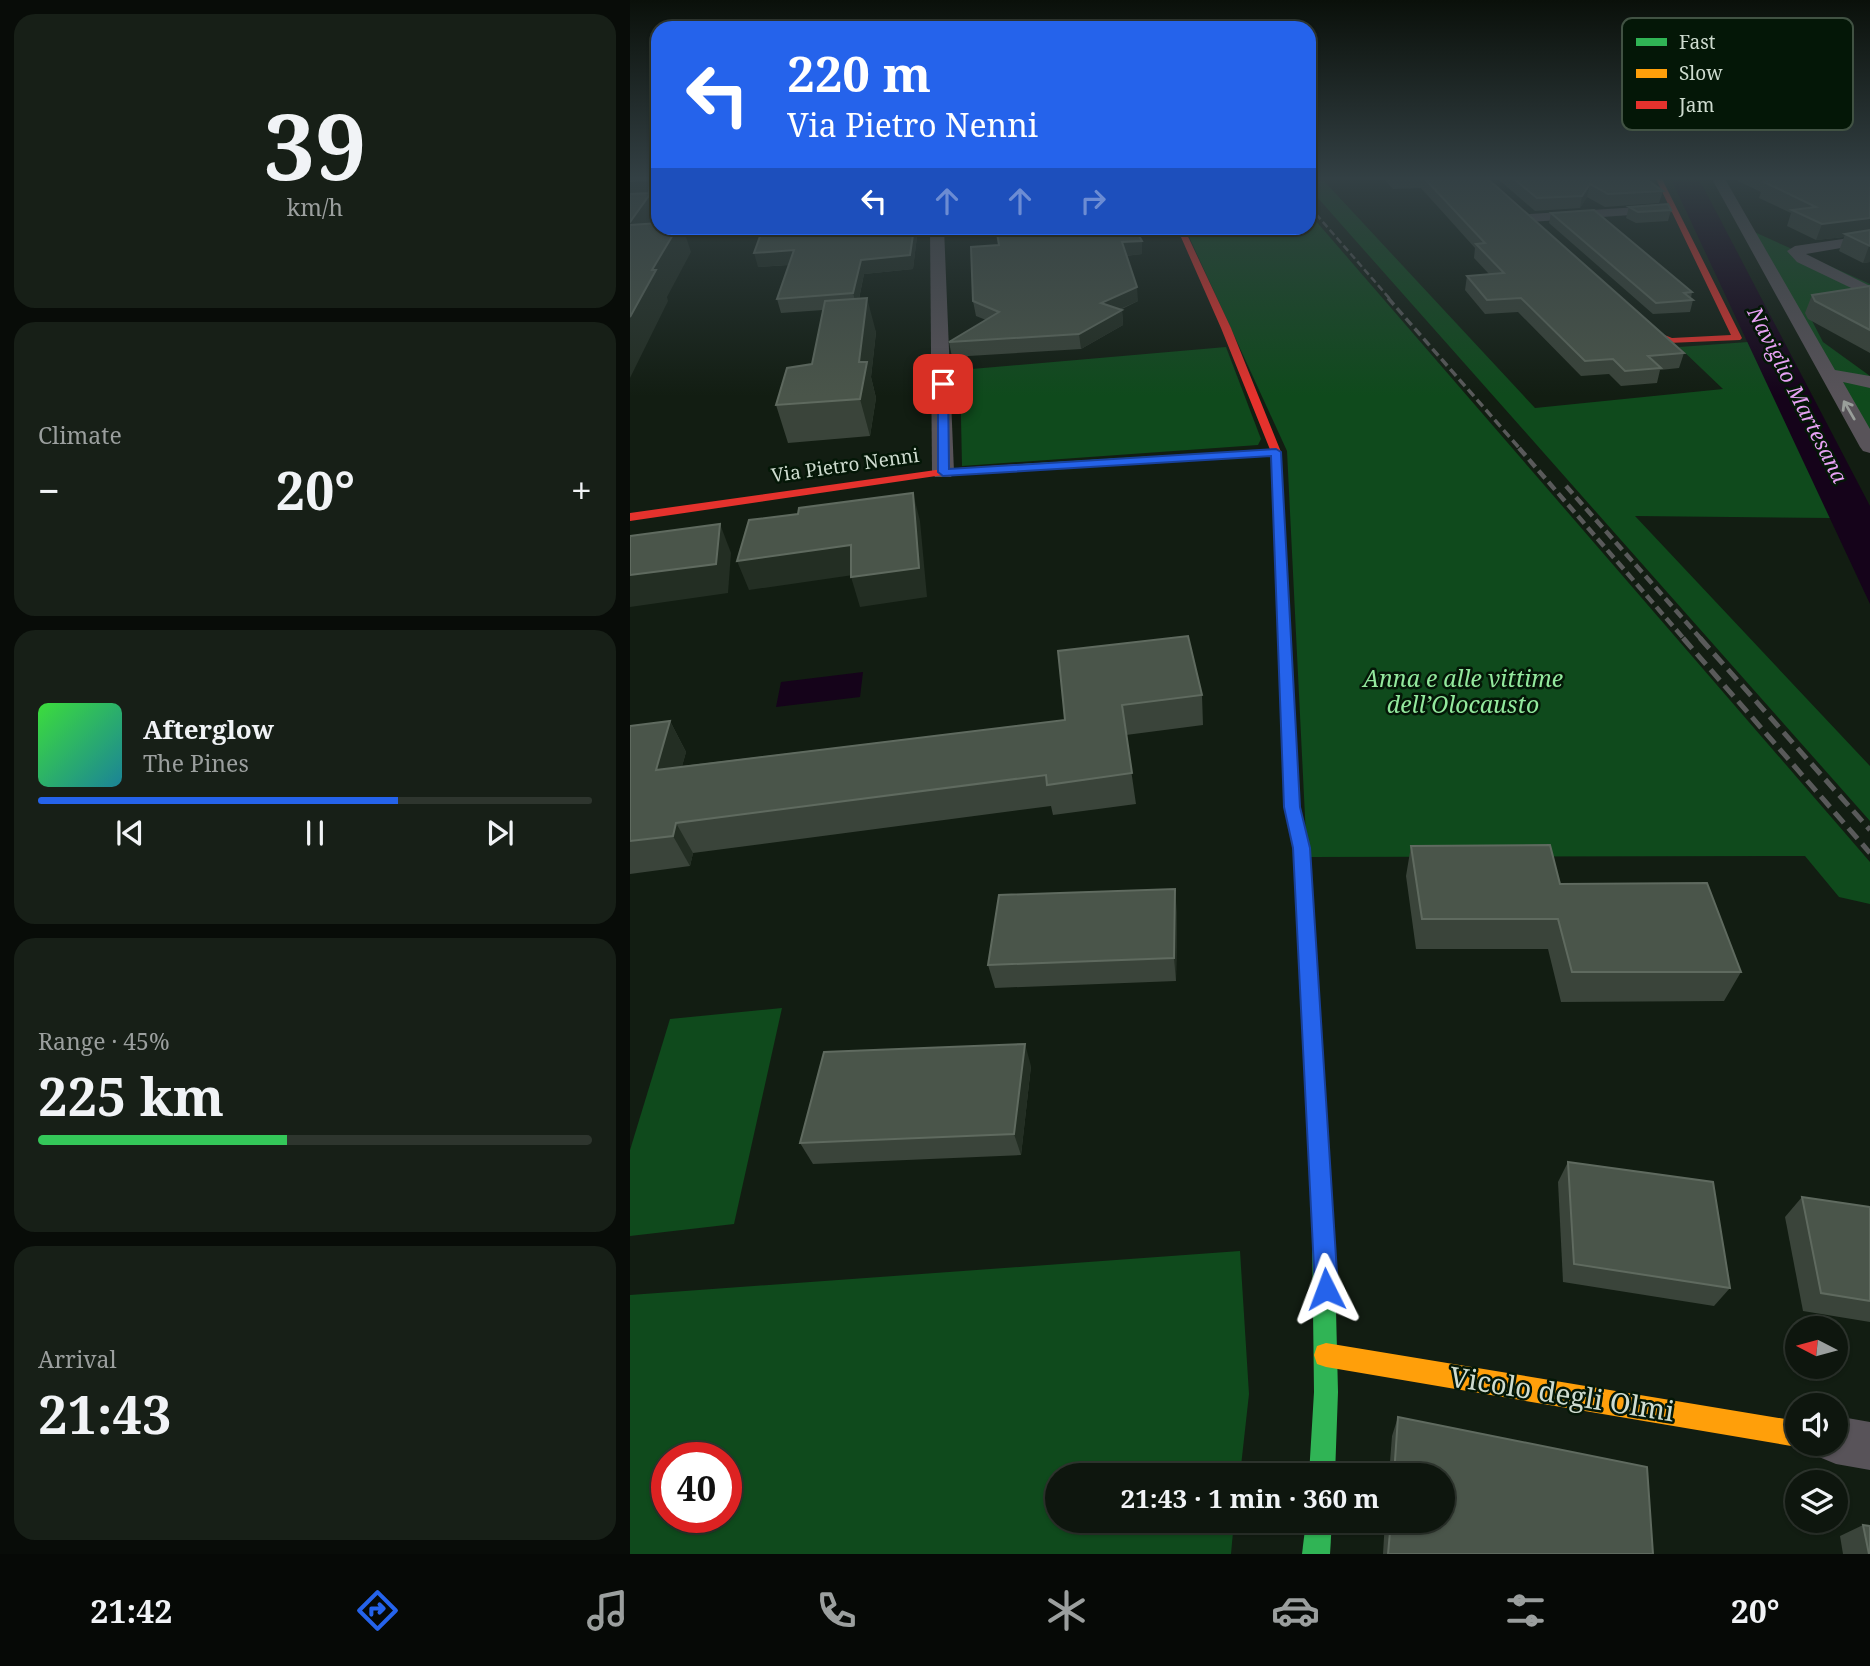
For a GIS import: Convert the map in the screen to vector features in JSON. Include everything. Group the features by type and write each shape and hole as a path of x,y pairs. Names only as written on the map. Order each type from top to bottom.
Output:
{"street":[{"path":"938,252 943,472"},
{"path":"1191,252 1226,328 1276,452 1292,807 1302,848 1326,1278 1322,1463"},
{"path":"1618,299 1666,340 1680,342 1737,338 1694,252"},
{"path":"1759,252 1870,447"},
{"path":"1795,252 1797,256 1807,262 1870,293"},
{"path":"1835,296 1870,293"},
{"path":"1783,294 1809,295"},
{"path":"1829,374 1870,382"},
{"name":"Via Pietro Nenni","path":"630,517 943,472 1276,452"},
{"name":"Vicolo degli Olmi","path":"1326,1355 1785,1432"},
{"path":"1848,1442 1870,1446"},
{"path":"1317,1554 1318,1533"}],"green space":[{"name":"Anna e alle vittime dell’Olocausto","path":"1196,252 1342,252 1870,862 1870,904 1839,897 1805,856 1307,857 1287,451"},
{"path":"1365,252 1390,252 1535,408 1723,389 1679,347 1748,342 1831,518 1635,516 1870,766 1870,821"},
{"path":"1756,252 1798,252 1870,284 1870,308 1809,315 1823,342 1870,376 1870,443"},
{"path":"1226,347 1261,439 1258,445 962,466 960,370"},
{"path":"782,1008 734,1224 630,1236 630,1150 670,1019"},
{"path":"1240,1251 1249,1394 1241,1463 1045,1463 1045,1533 1233,1533 1231,1554 630,1554 630,1295"}],"water":[{"name":"Naviglio Martesana","path":"1705,252 1737,252 1870,506 1870,604"},
{"path":"863,672 860,697 776,707 781,682"}],"building":[{"path":"630,252 663,252 652,270 656,270 630,317"},
{"path":"793,252 911,252 910,255 861,260 853,293 777,299"},
{"path":"971,252 1125,252 1137,287 1101,303 1122,310 1079,334 949,342 999,312 973,301"},
{"path":"1483,252 1570,252 1684,353 1648,356 1661,368 1625,371 1613,359 1585,361 1521,298 1487,300 1467,276 1504,273"},
{"path":"1596,252 1644,252 1692,292 1684,293 1693,300 1656,303"},
{"path":"1870,286 1870,330 1815,301 1812,295"},
{"path":"867,298 859,362 867,362 860,399 776,405 787,368 812,364 825,301"},
{"path":"913,493 919,568 851,577 851,545 737,561 749,520 798,514 799,508"},
{"path":"720,524 716,564 630,575 630,536"},
{"path":"1188,636 1202,695 1122,705 1132,773 1047,785 1046,775 676,823 673,836 630,841 630,726 670,721 656,770 1065,720 1058,651"},
{"path":"1550,845 1560,884 1707,883 1741,972 1572,972 1558,919 1422,919 1411,846"},
{"path":"1175,889 1174,958 988,965 999,895"},
{"path":"1025,1044 1014,1134 800,1143 824,1052"},
{"path":"1568,1162 1713,1182 1730,1288 1574,1264"},
{"path":"1802,1197 1870,1207 1870,1301 1821,1293"},
{"path":"1398,1417 1647,1467 1653,1554 1388,1554 1390,1533 1455,1533 1455,1463 1395,1463"},
{"path":"1863,1525 1870,1526 1870,1554 1869,1554"}],"railway":[{"path":"1349,252 1390,299"},
{"path":"1388,298 1521,450"},
{"path":"1519,448 1685,640"},
{"path":"1566,486 1702,640"},
{"path":"1683,638 1870,853"},
{"path":"1700,638 1870,830"}],"traffic: fast":[{"path":"1022,467 1276,452"},
{"path":"1323,1228 1326,1392 1323,1463"},
{"path":"1316,1554 1318,1533"}],"traffic: slow":[{"path":"1288,720 1292,807 1302,848 1323,1228"},
{"path":"1326,1355 1785,1432"}],"traffic: jam":[{"path":"1191,252 1226,328 1276,452 1288,720"},
{"path":"1629,308 1659,336 1671,341 1737,338 1695,252"},
{"path":"630,517 943,472 1022,467"}],"route":[{"path":"943,384 943,472 1276,452 1292,807 1302,848 1326,1289"}]}
